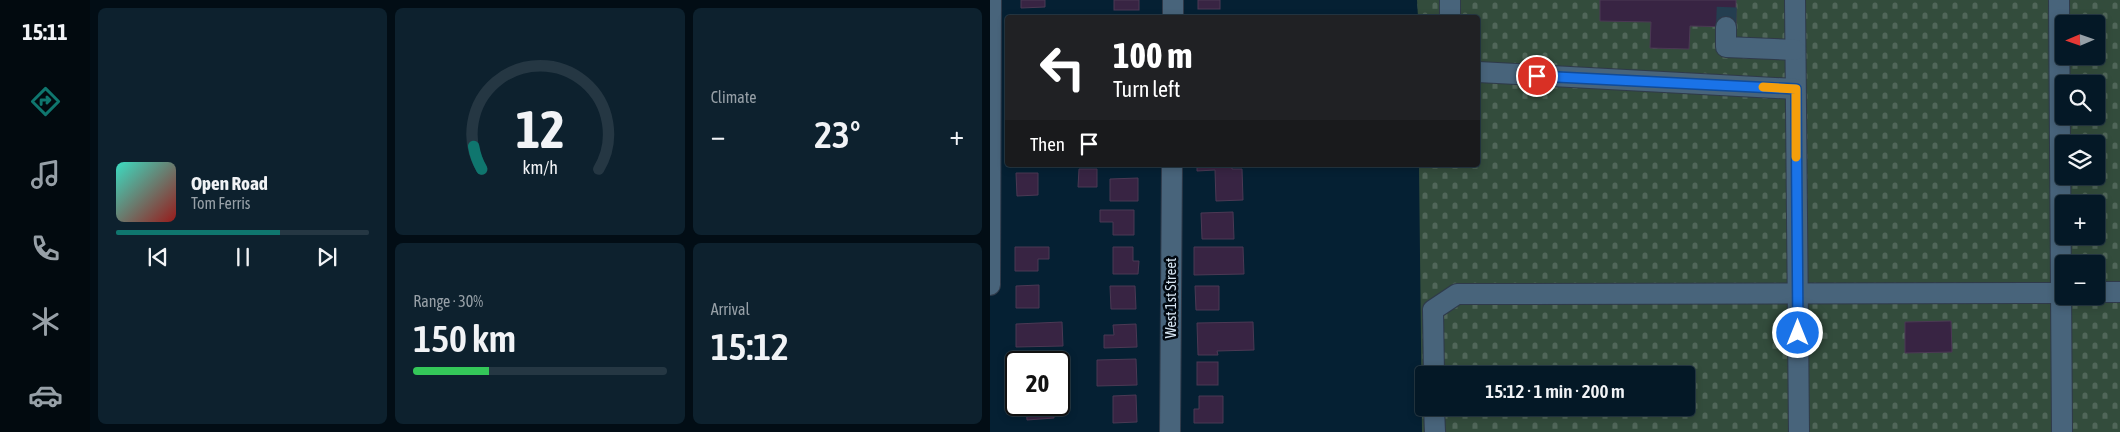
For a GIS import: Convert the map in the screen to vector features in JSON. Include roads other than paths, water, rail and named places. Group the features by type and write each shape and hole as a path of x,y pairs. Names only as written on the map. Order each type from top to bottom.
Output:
{"street":[{"path":"990,285 991,0"},
{"path":"1173,0 1173,15"},
{"path":"1450,0 1450,15"},
{"path":"1795,0 1799,432"},
{"path":"2059,0 2062,255"},
{"path":"1726,26 1726,47 1795,50"},
{"path":"1480,72 1796,89"},
{"name":"West 1st Street","path":"1170,432 1172,167"},
{"path":"1434,366 1433,310 1458,294 2055,292"},
{"path":"2105,292 2120,292"},
{"path":"2062,305 2062,432"},
{"path":"1434,416 1435,432"}],"tunnel":[{"path":"1726,27 1727,0"}]}
